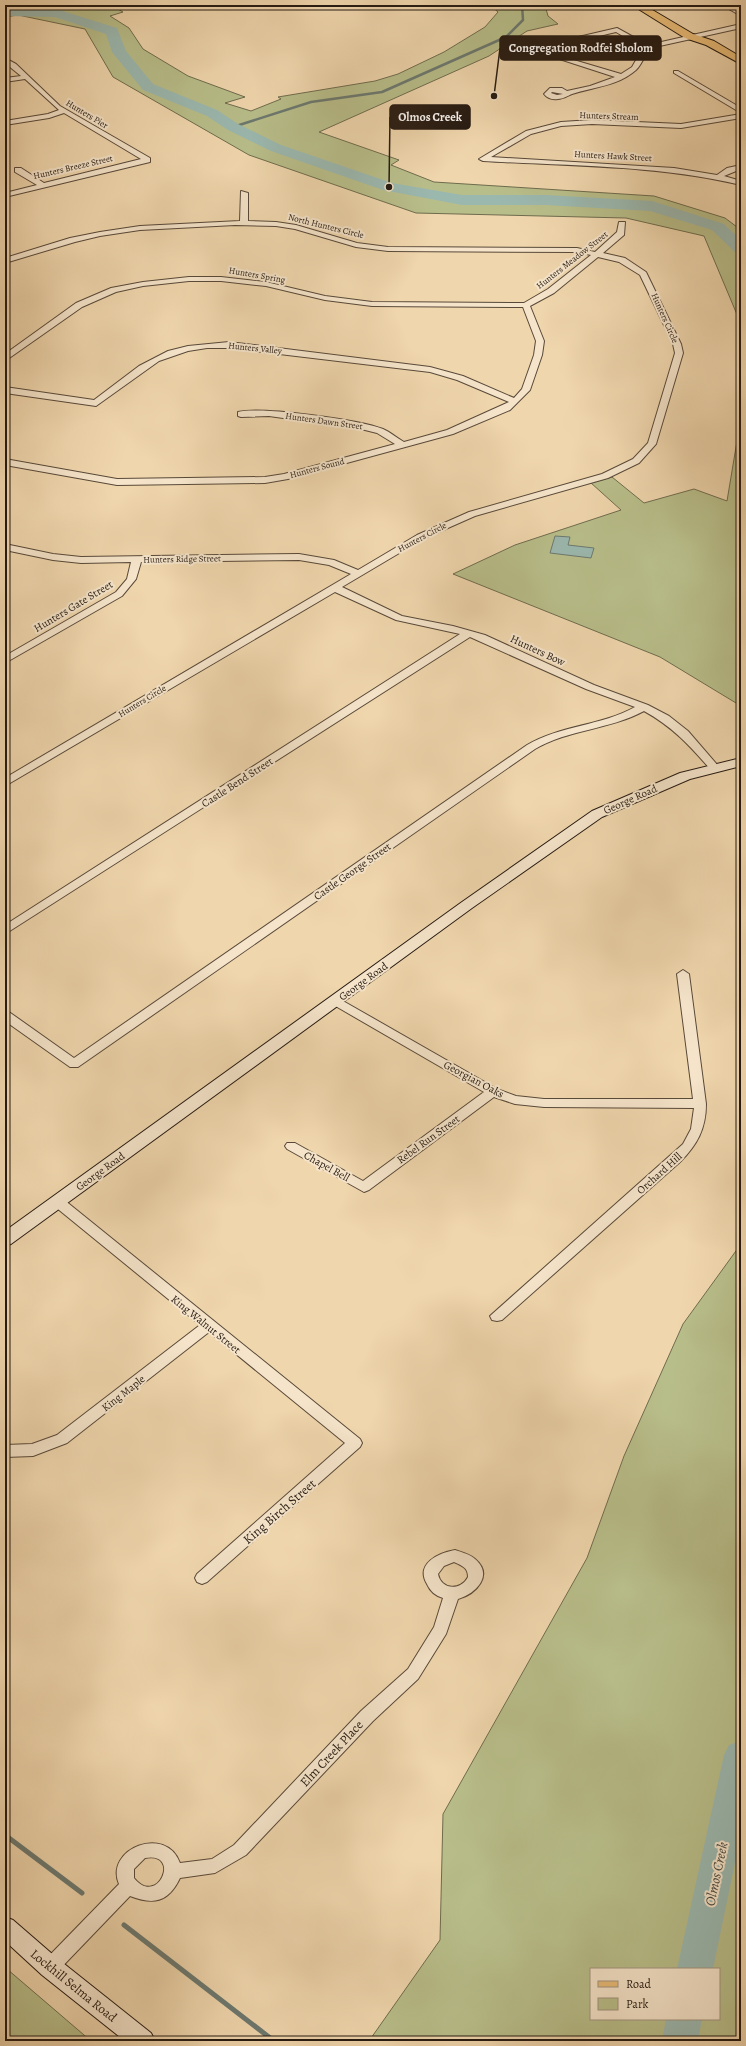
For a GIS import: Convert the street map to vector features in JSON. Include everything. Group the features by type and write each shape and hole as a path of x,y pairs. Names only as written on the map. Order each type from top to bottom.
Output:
{"main road":[{"path":"637,5 688,36 710,43 741,61"},
{"path":"653,5 702,33 710,43"}],"street":[{"path":"725,5 741,14"},
{"path":"567,93 592,88 620,76 634,68 637,64 639,55 647,47 688,36 741,26"},
{"path":"620,76 544,52 576,39 617,30 647,47"},
{"name":"Hunters Pier","path":"5,60 64,111 147,160"},
{"path":"676,72 741,111"},
{"path":"5,80 26,77"},
{"path":"5,123 49,116 64,111"},
{"name":"Hunters Stream","path":"483,159 517,138 534,131 553,126 584,123 681,126 741,116"},
{"name":"Hunters Hawk Street","path":"483,159 661,169 718,177 741,183"},
{"name":"Hunters Breeze Street","path":"5,195 147,160"},
{"path":"718,177 730,170 741,167"},
{"path":"18,170 42,185"},
{"path":"244,193 244,223"},
{"name":"North Hunters Circle","path":"5,261 73,240 119,230 244,223 296,227 356,245 388,249 558,249 598,254"},
{"name":"Hunters Meadow Street","path":"526,305 551,291 598,254 621,233 622,224"},
{"name":"Hunters Circle","path":"5,783 333,587 420,537 456,520 512,501 595,479 621,470 642,456 652,444 679,353 677,344 643,274 622,260 598,254"},
{"name":"Hunters Spring","path":"5,358 79,305 114,290 158,281 189,279 236,280 266,284 325,298 372,304 526,305"},
{"name":"Hunters Sound","path":"5,462 117,482 254,481 285,477 465,427 515,402 526,390 538,355 540,340 526,305"},
{"name":"Hunters Valley","path":"5,390 96,402 146,364 165,354 200,346 229,345 430,370 460,378 515,402"},
{"name":"Hunters Dawn Street","path":"241,414 269,413 362,426 380,431 403,445"},
{"name":"Hunters Ridge Street","path":"5,547 71,559 299,558 331,562 357,573"},
{"name":"Hunters Gate Street","path":"5,660 119,594 131,582 136,567 136,559"},
{"name":"Hunters Bow","path":"333,587 399,618 481,637 590,687 644,707 676,726 715,768"},
{"name":"Castle Bend Street","path":"5,930 469,634"},
{"name":"Castle George Street","path":"5,1016 74,1064 531,747 548,737 618,719 644,707"},
{"name":"George Road","path":"5,1240 467,905 597,814 685,776 741,762"},
{"name":"Orchard Hill","path":"497,1316 690,1145 697,1133 701,1120 700,1104 683,974"},
{"name":"Georgian Oaks","path":"336,1001 493,1092 515,1100 544,1103 676,1102 700,1104"},
{"name":"Rebel Run Street","path":"364,1187 493,1092"},
{"name":"Chapel Bell","path":"291,1146 364,1187"},
{"name":"King Walnut Street","path":"58,1202 208,1326 355,1444"},
{"name":"King Maple","path":"5,1451 32,1450 50,1445 69,1435 208,1326"},
{"name":"King Birch Street","path":"202,1578 355,1444"},
{"name":"Elm Creek Place","path":"174,1871 214,1866 240,1850 367,1716 413,1674 441,1629 452,1594"},
{"path":"146,1850 155,1850 164,1853 170,1859 174,1871 169,1883 162,1890 144,1894 128,1885 125,1877 126,1868 130,1860 136,1854 146,1850"},
{"path":"50,1967 128,1885"},
{"name":"Lockhill Selma Road","path":"5,1927 50,1967 144,2041"}],"green space":[{"path":"5,5 111,5 123,12 110,16 129,28 143,49 188,76 245,97 225,103 251,111 281,99 278,97 375,81 398,74 444,52 485,27 498,12 490,5 545,5 548,16 558,24 527,31 489,56 319,132 399,160 391,165 434,182 654,196 725,218 741,230 741,324 704,236 626,218 416,213 249,155 113,77 85,29 18,15 5,17"},
{"path":"741,417 741,706 660,657 453,574 515,545 621,510 591,483 612,477 644,503 694,489 727,501"},
{"path":"741,1244 741,2041 369,2041 440,1940 443,1814 587,1558 624,1456 683,1324"},
{"path":"5,1967 7,1969 91,2041 5,2041"}],"water":[{"path":"555,536 570,537 568,545 594,548 591,558 550,553"}],"waterway":[{"path":"233,127 311,102 382,92 506,37 523,20 522,5"},
{"name":"Olmos Creek","path":"5,12 56,13 112,31 119,52 148,87 212,113 233,127 276,148 389,187 462,200 546,200 652,206 718,227 741,249"},
{"name":"Olmos Creek","path":"695,1968 741,1755"},
{"path":"5,1835 82,1893"},
{"path":"124,1925 274,2041"},
{"name":"Olmos Creek","path":"680,2041 684,2020"}],"place":[{"name":"Congregation Rodfei Sholom","path":"494,96"},
{"name":"Olmos Creek","path":"389,187"}]}
